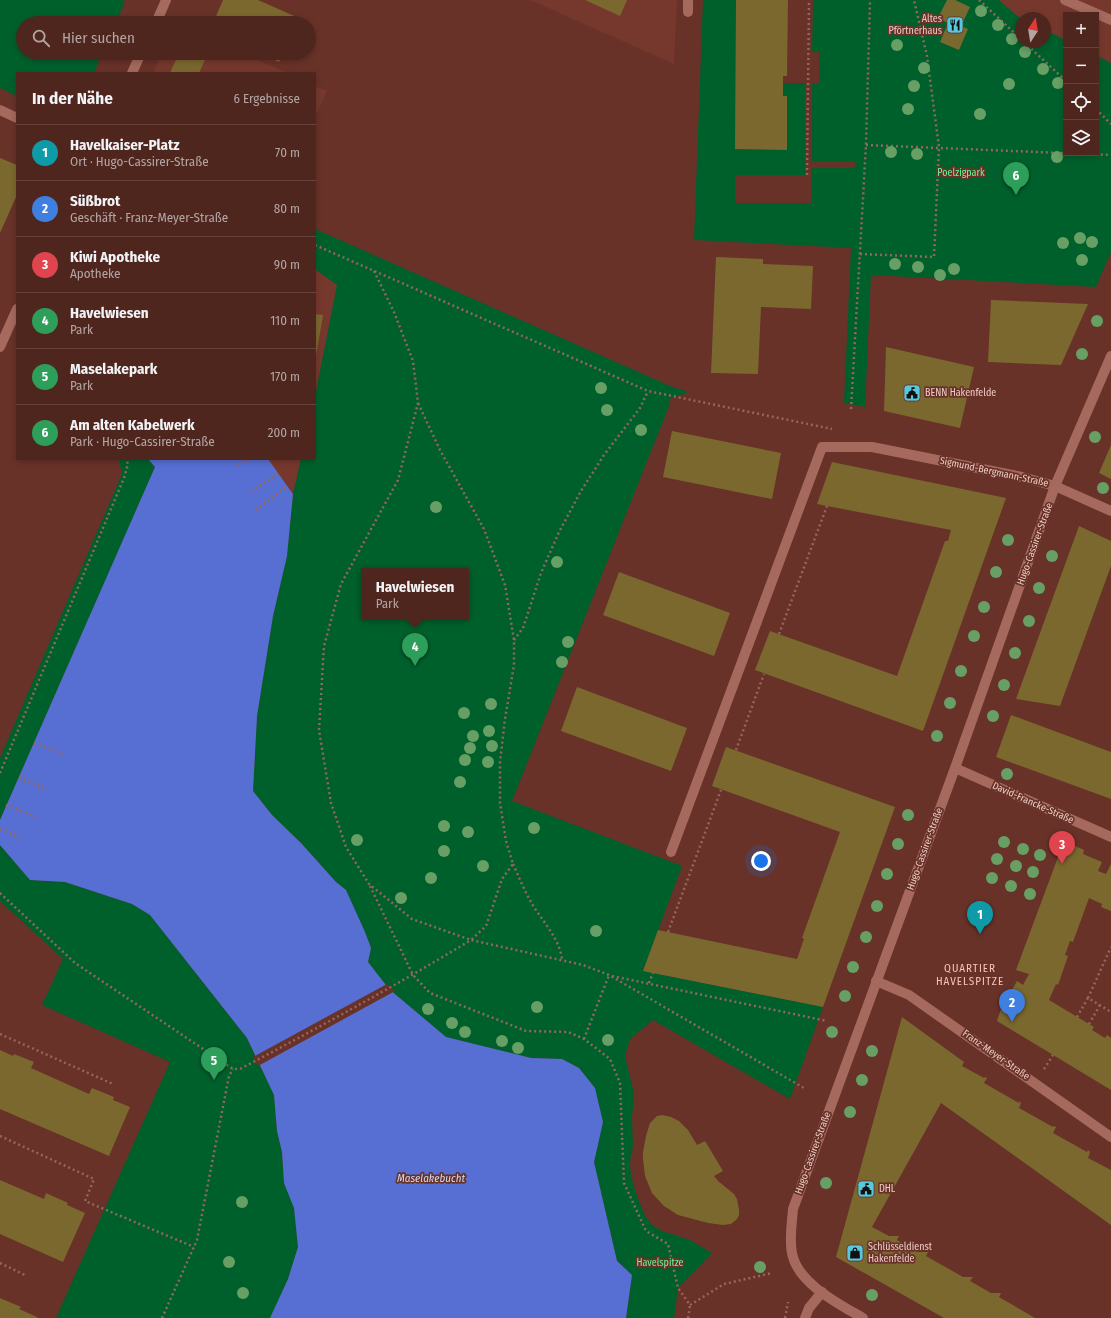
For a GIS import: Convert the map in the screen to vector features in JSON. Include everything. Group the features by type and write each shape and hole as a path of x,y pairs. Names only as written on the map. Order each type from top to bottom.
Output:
{"street":[{"path":"159,16 166,0"},
{"path":"688,0 688,12"},
{"path":"1065,0 1111,20"},
{"path":"132,72 138,60"},
{"path":"0,110 16,118"},
{"path":"0,347 16,311"},
{"name":"Hugo-Cassirer-Straße","path":"863,1318 834,1302 814,1287 797,1268 792,1253 793,1209 955,768 1055,486 1111,356"},
{"name":"Sigmund-Bergmann-Straße","path":"671,852 822,447 872,447 1022,477 1055,486 1111,511"},
{"name":"David-Francke-Straße","path":"955,768 1111,837"},
{"name":"Franz-Meyer-Straße","path":"876,981 909,995 1111,1137"},
{"path":"805,1318 809,1308 822,1292"}],"path":[{"path":"807,175 809,0"},
{"path":"851,409 866,145 870,0"},
{"path":"860,254 934,257 939,147 927,56 914,0"},
{"path":"979,0 1015,33"},
{"path":"1030,48 1063,78"},
{"path":"1099,113 1111,124"},
{"path":"866,145 939,147 1111,156"},
{"path":"316,245 648,391 834,429"},
{"path":"374,271 394,312 413,361 418,403 440,450 484,529 505,585 514,640 514,665 500,762 500,803 506,841 513,864 531,902 561,951 562,960"},
{"path":"514,640 523,628 541,573 559,532 604,455 640,408 648,391"},
{"path":"418,403 398,480 340,584 324,646 319,730 331,803 346,847 369,884 413,975 430,993 526,1031 568,1032 584,1039 610,1059 620,1083 624,1184 646,1231 668,1244 678,1288 690,1305 688,1318"},
{"path":"0,773 124,478 128,464 126,460"},
{"path":"238,466 248,460"},
{"path":"251,491 278,474"},
{"path":"256,510 287,486"},
{"path":"779,634 827,506"},
{"path":"736,750 764,674"},
{"path":"34,743 65,755"},
{"path":"19,777 46,789"},
{"path":"668,932 721,790"},
{"path":"6,805 35,817"},
{"path":"0,829 21,838"},
{"path":"0,893 75,963 233,1069 240,1069 413,975 471,940 486,926 502,879 513,864"},
{"path":"369,884 412,919 471,940 583,964 609,975 804,1088"},
{"path":"1077,1017 1088,998 1111,947"},
{"path":"649,983 652,973"},
{"path":"609,975 827,1020"},
{"path":"584,1039 609,975"},
{"path":"1088,998 1111,1012"},
{"path":"1089,1024 1100,1005"},
{"path":"0,1034 113,1084"},
{"path":"162,1318 197,1240 230,1076 233,1069"},
{"path":"0,1136 94,1178 85,1201 194,1247"},
{"path":"0,1263 25,1275"},
{"path":"690,1305 724,1284 772,1273"},
{"path":"785,1318 788,1302"}],"shaded area":[{"path":"530,0 677,0 674,64"},
{"path":"993,0 1111,0 1111,110 1099,99 1099,12 1063,12 1063,64 1050,48 1051,12 1015,12 1015,20"},
{"path":"159,60 258,60 285,72 153,72"},
{"path":"316,86 327,91 316,115"},
{"path":"316,270 338,285 316,391"},
{"path":"269,460 301,460 293,494"}],"green space":[{"path":"0,0 125,1 119,16 16,16 16,60 99,60 94,72 16,72 16,96 0,88"},
{"name":"Poelzigpark","path":"703,0 736,0 735,149 787,150 787,96 783,96 783,83 805,83 805,175 735,175 735,203 811,203 812,168 855,168 855,162 812,161 812,83 819,83 819,52 812,52 813,0 999,0 1015,14 1015,48 1051,48 1051,33 1063,39 1063,156 1099,156 1099,57 1111,63 1111,252 1096,287 871,275 865,407 844,403 851,248 694,240"},
{"name":"Havelspitze","path":"316,229 670,386 689,392 666,400 671,401 512,801 682,866 643,971 823,1007 790,1099 653,1020 630,1039 625,1056 634,1093 632,1119 633,1145 630,1162 631,1176 637,1196 645,1216 652,1225 662,1231 690,1240 712,1253 678,1288 674,1318 626,1318 632,1275 617,1261 594,1162 603,1122 595,1088 579,1068 562,1059 531,1058 446,1037 389,989 368,962 371,948 346,890 336,882 301,843 272,815 253,791 257,716 273,616 287,556 293,494 301,460 316,460 316,391 337,285 316,270"},
{"path":"119,460 149,460 155,467 0,820 0,758 122,474"},
{"path":"0,845 30,880 65,882 132,904 150,915 247,1038 274,1095 277,1131 282,1152 284,1183 294,1208 298,1247 288,1279 270,1318 56,1318 170,1062 42,1005 63,959 0,901"}],"water":[{"name":"Maselakebucht","path":"149,460 269,460 293,494 287,556 273,616 257,716 253,791 272,815 301,843 336,882 346,890 371,948 368,962 389,989 446,1037 531,1058 562,1059 579,1068 595,1088 603,1122 594,1162 617,1261 632,1275 626,1318 270,1318 288,1279 298,1247 294,1208 284,1183 282,1152 277,1131 274,1095 247,1038 150,915 132,904 65,882 30,880 0,845 0,820 155,467"}],"pier":[{"path":"387,984 395,991 258,1066 253,1057"}],"building":[{"path":"223,0 258,0 294,16 216,16"},
{"path":"585,0 627,0 620,16"},
{"path":"736,0 788,0 787,76 783,76 783,96 787,96 787,150 735,149"},
{"name":"Altes Pförtnerhaus","path":"947,0 955,0 970,7 961,26 968,29 959,50 940,42 948,23 938,18"},
{"path":"176,60 205,60 199,72 170,72"},
{"path":"0,158 16,165 16,197 0,233"},
{"path":"716,257 763,259 763,264 813,266 811,309 761,307 758,374 711,373"},
{"path":"991,300 1088,304 1061,365 988,362"},
{"path":"316,314 323,315 316,356"},
{"path":"886,347 974,367 960,428 884,411"},
{"path":"672,431 781,453 772,499 663,477"},
{"path":"1111,445 1111,479 1099,473"},
{"path":"832,462 1006,498 923,731 755,670 770,631 897,676 945,541 948,541 951,530 817,504"},
{"path":"1079,526 1111,541 1111,566 1060,706 1016,699"},
{"path":"619,572 730,613 714,656 603,615"},
{"path":"577,687 687,728 671,771 561,731"},
{"path":"1011,715 1111,752 1111,799 996,757"},
{"path":"726,747 895,807 823,1007 643,971 658,930 797,959 804,939 802,938 840,832 712,786"},
{"path":"1064,841 1084,850 1083,854 1102,862 1098,871 1106,874 1111,864 1111,911 1101,907 1102,904 1089,898 1073,942 1070,941 1065,955 1068,956 1058,985 1056,984 1049,1000 1094,1027 1092,1030 1105,1038 1107,1035 1111,1038 1111,1090 997,1021 1006,994 1009,995 1017,981 1023,985 1029,974 1016,970"},
{"path":"902,1017 964,1062 962,1066 984,1078 987,1078 984,1083 1019,1103 1019,1101 1021,1103 1019,1108 1053,1127 1056,1127 1053,1133 1087,1152 1088,1150 1090,1152 1088,1158 1111,1170 1111,1225 941,1103 872,1227 889,1236 899,1236 897,1240 917,1252 928,1252 926,1256 963,1277 973,1277 970,1281 991,1293 1001,1293 999,1297 1035,1318 944,1318 836,1257"},
{"path":"0,1050 13,1056 14,1054 34,1062 31,1068 89,1094 92,1088 114,1097 113,1100 130,1107 109,1156 0,1109"},
{"path":"662,1115 679,1121 688,1130 697,1145 705,1141 723,1171 714,1176 734,1194 737,1199 739,1215 731,1224 723,1225 708,1223 678,1215 664,1206 652,1193 645,1176 643,1152 650,1123 657,1116"},
{"path":"0,1180 44,1199 46,1193 85,1213 63,1262 0,1234"},
{"path":"0,1298 21,1307 19,1309 37,1318 0,1318"}],"place":[{"name":"Altes Pförtnerhaus","path":"955,25"},
{"name":"Am alten Kabelwerk","path":"1016,195"},
{"name":"BENN Hakenfelde","path":"912,393"},
{"name":"Havelwiesen","path":"415,666"},
{"name":"Kiwi Apotheke","path":"1062,864"},
{"name":"Havelkaiser-Platz","path":"980,934"},
{"name":"Süßbrot","path":"1012,1022"},
{"name":"Maselakepark","path":"214,1080"},
{"name":"DHL","path":"866,1189"},
{"name":"Schlüsseldienst Hakenfelde","path":"855,1253"}],"district":[{"name":"QUARTIER HAVELSPITZE","path":"970,974"}]}
